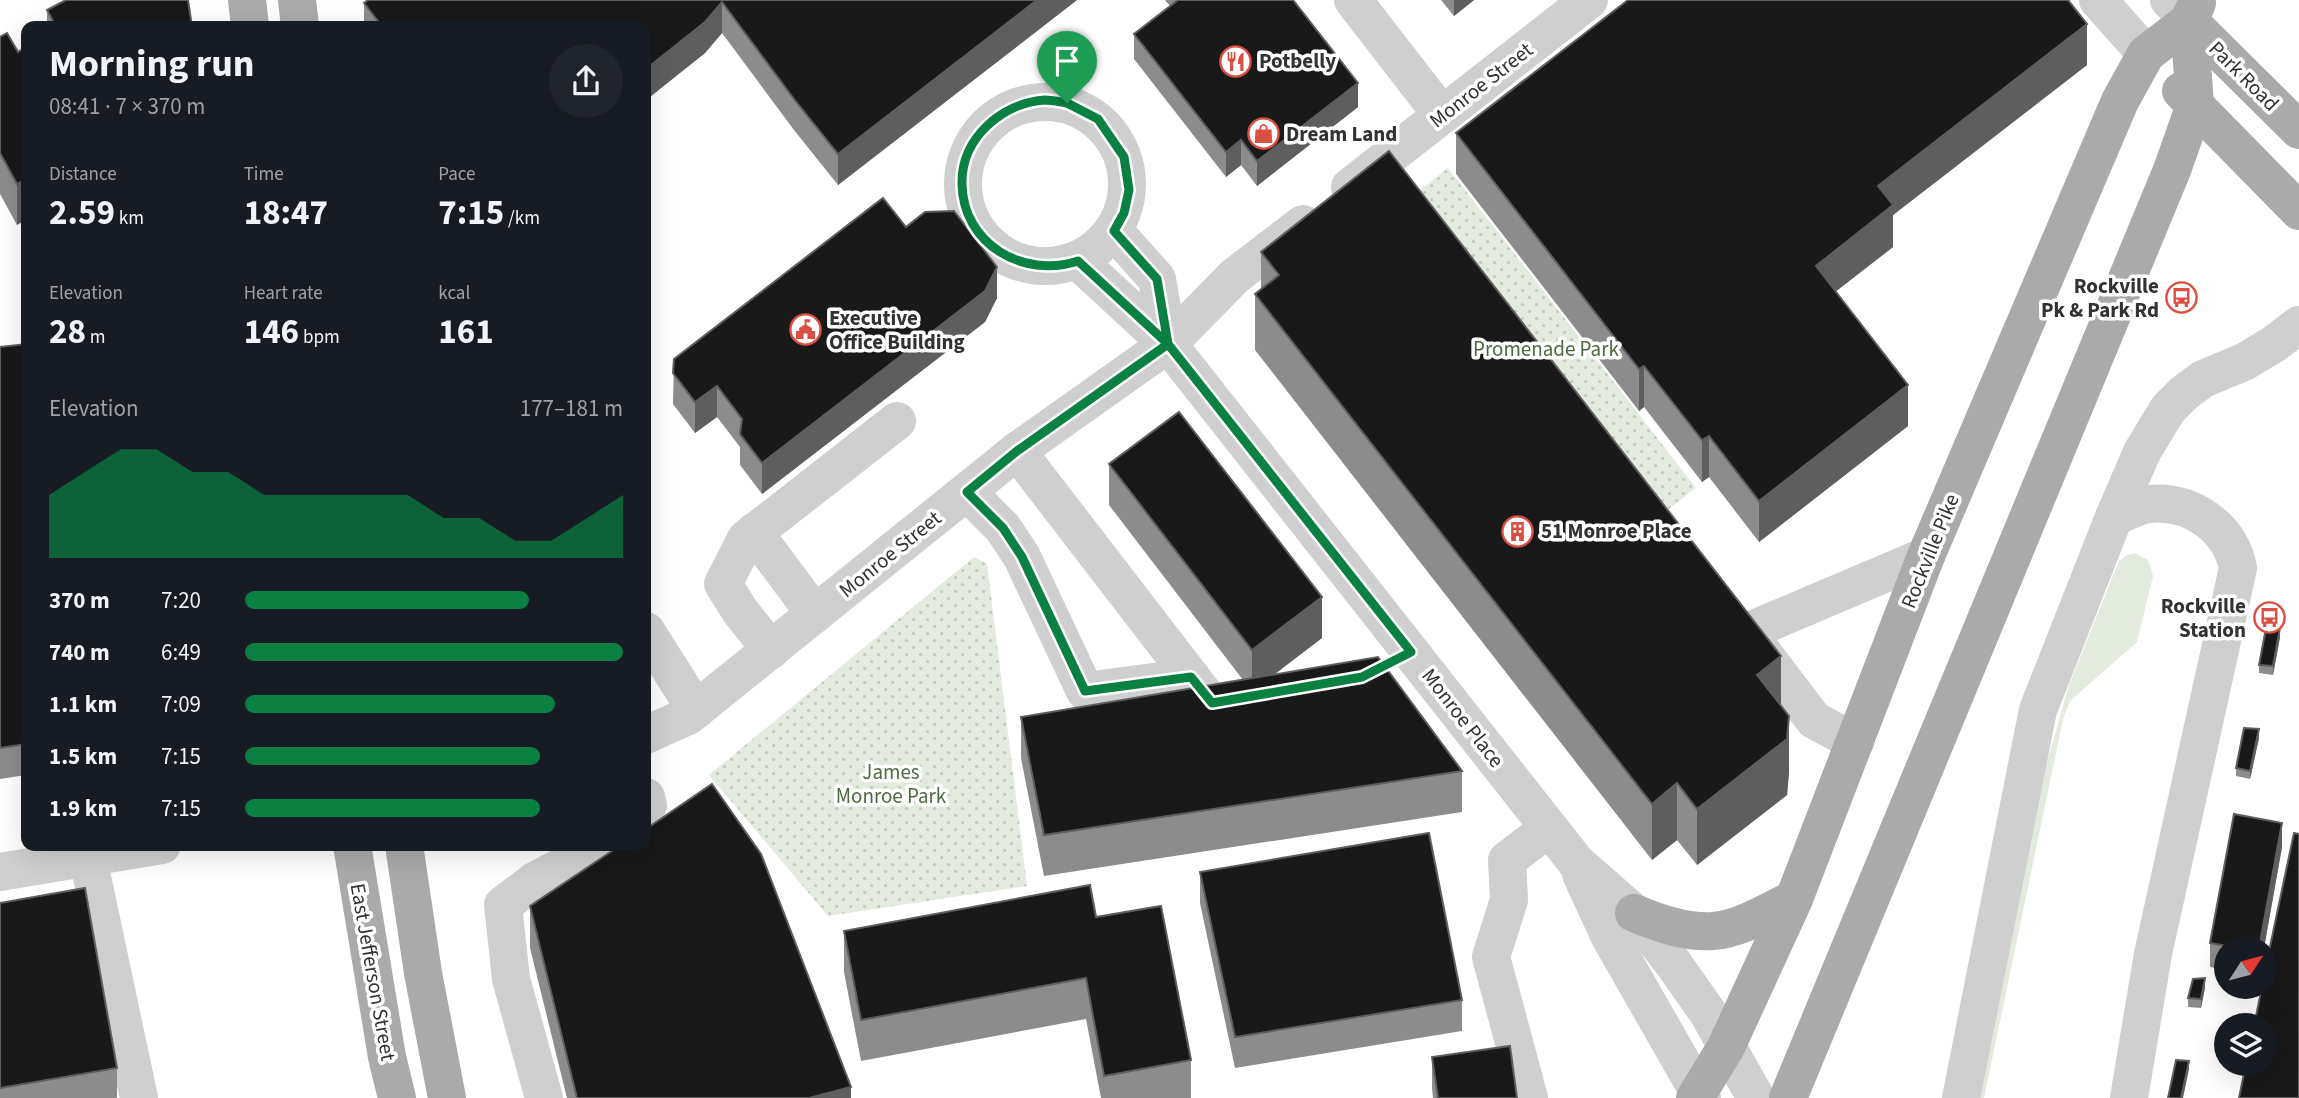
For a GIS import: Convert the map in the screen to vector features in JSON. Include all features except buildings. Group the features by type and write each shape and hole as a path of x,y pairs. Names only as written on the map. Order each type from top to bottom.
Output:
{"main road":[{"path":"247,0 249,21"},
{"path":"297,0 299,21"},
{"path":"1788,1098 2167,183 2195,105 2185,7"},
{"name":"Rockville Pike","path":"1699,1096 1726,1047 1794,899 1926,556 2120,101 2146,54 2185,7"},
{"name":"Park Road","path":"2185,7 2299,130"},
{"path":"2146,54 2299,211"},
{"name":"East Jefferson Street","path":"353,851 387,1057 397,1098"},
{"path":"405,851 423,973 447,1098"},
{"path":"1634,913 1664,925 1713,931 1735,925 1794,899"}],"street":[{"path":"1353,0 1455,106 1492,125"},
{"path":"2098,0 2146,54"},
{"name":"Monroe Street","path":"651,733 696,710 1017,451 1168,344 1235,276 1455,106 1583,2"},
{"path":"1046,100 1067,103 1098,119 1124,157 1126,168 1129,190 1124,213 1114,231 1078,261 1063,266 1030,266 1005,256 981,237 965,207 962,183 968,152 987,125 1011,108 1046,100"},
{"path":"1114,231 1157,279 1168,344"},
{"name":"Monroe Place","path":"1078,261 1168,344 1397,659 1549,828 1576,862 1634,913 1707,1013 1756,1098"},
{"path":"1961,1098 2038,710 2142,452 2168,409 2184,393 2203,379 2244,362 2299,325"},
{"path":"771,649 740,611 723,584 746,539 897,421"},
{"path":"1017,451 1212,703 1280,691"},
{"path":"967,492 1003,528 1022,557 1085,691 1191,677"},
{"path":"2114,517 2148,504 2176,505 2194,512 2211,520 2235,554 2238,568 2153,954 2129,1098"},
{"path":"754,532 815,614"},
{"path":"1747,632 1926,556"},
{"path":"1724,601 1814,720 1855,742"},
{"path":"651,639 696,710"},
{"path":"1529,1098 1491,957 1509,900 1507,860 1549,828"},
{"path":"0,872 128,851"},
{"path":"544,1098 511,979 503,905 533,863 580,851"},
{"path":"88,858 139,1098"},
{"name":"Monroe Place","path":"1576,862 1610,937 1699,1096"}],"green space":[{"name":"Promenade Park","path":"1448,168 1696,488 1644,528 1396,209"},
{"path":"2135,553 2148,560 2153,576 2137,642 2070,701 2063,719 1984,1098 1974,1098 2036,801 2069,685 2119,561"},
{"name":"James Monroe Park","path":"974,557 987,564 1027,886 828,916 709,775"}],"place":[{"name":"Potbelly","path":"1236,61"},
{"name":"Dream Land","path":"1263,134"},
{"name":"Rockville Pk & Park Rd","path":"2182,298"},
{"name":"Executive Office Building","path":"806,330"},
{"name":"51 Monroe Place","path":"1518,531"},
{"name":"Rockville Station","path":"2269,618"}],"route":[{"path":"1067,103 1046,100 1011,108 987,125 968,152 962,183 965,207 981,237 1005,256 1030,266 1063,266 1078,261 1168,344 1411,652 1362,677 1212,703 1191,677 1085,691 1022,557 1003,528 967,492 1017,451 1168,344 1157,279 1114,231 1124,213 1129,190 1124,157 1098,119 1067,103"}]}
